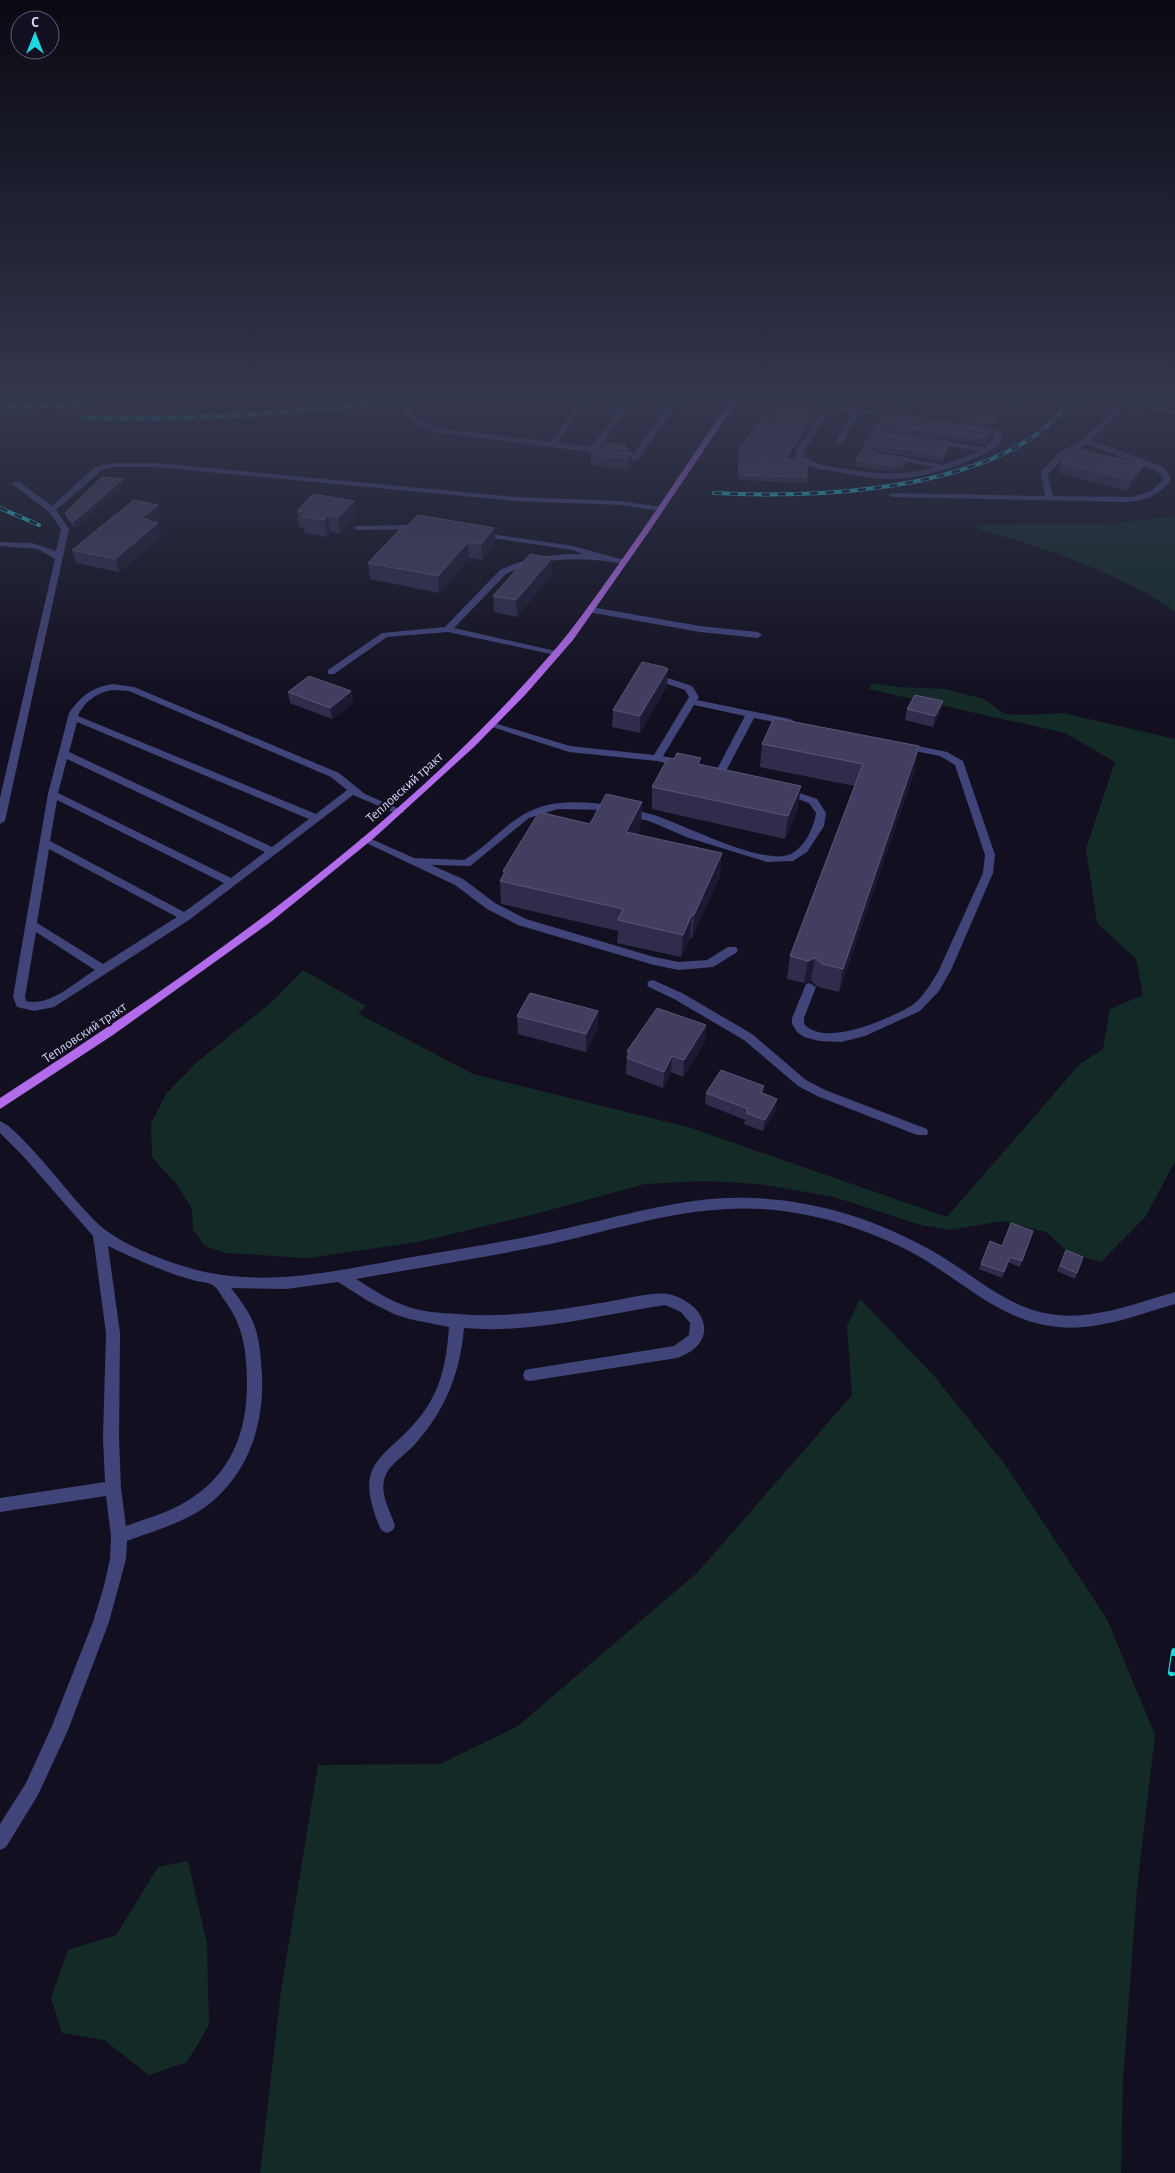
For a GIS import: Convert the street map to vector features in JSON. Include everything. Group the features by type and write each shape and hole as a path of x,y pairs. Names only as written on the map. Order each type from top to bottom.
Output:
{"main road":[{"name":"Тепловский тракт","path":"0,1104 124,1022 234,944 399,811 491,725 557,654 591,610 667,499"}],"lane":[{"path":"0,821 65,529 52,510 37,499"},
{"path":"52,510 64,499"},
{"path":"538,499 621,503 661,508"},
{"path":"358,528 424,527"},
{"path":"473,533 573,548 599,557 624,562"},
{"path":"0,544 41,548 56,554 59,559"},
{"path":"448,629 503,572 511,568 551,558 599,557"},
{"path":"591,610 700,628 758,635"},
{"path":"331,672 385,635 448,629 557,654"},
{"path":"657,758 692,702 694,695 689,688 668,681"},
{"path":"353,790 185,917 102,968 50,1004 34,1007 21,1004 19,997 31,924 53,794 63,753 73,717 85,698 98,689 116,686 131,689 335,774 365,798 399,811"},
{"path":"692,702 799,724"},
{"path":"736,774 717,770 750,714"},
{"path":"73,717 316,818"},
{"path":"491,725 568,750 657,758 694,766"},
{"path":"810,987 798,1018 798,1024 808,1034 819,1037 841,1038 861,1033 916,1008 935,988 945,970 988,872 990,855 958,763 944,754 895,744"},
{"path":"63,753 273,852"},
{"path":"416,861 466,864 526,816 558,806 579,805 602,807 652,818 727,848 767,859 793,858 803,850 819,826 822,813 812,801 779,788"},
{"path":"53,794 232,883"},
{"path":"365,840 416,861 459,882 490,906 522,922 654,961 679,966 709,964 732,950"},
{"path":"45,842 185,917"},
{"path":"31,924 102,968"},
{"path":"653,984 678,996 748,1037 802,1083 821,1093 922,1132"},
{"path":"0,1126 17,1140 100,1234 143,1257 178,1270 218,1280 250,1284 338,1276 522,1245 682,1207 721,1203 751,1203 788,1206 829,1214 865,1226 931,1257 998,1304 1028,1316 1055,1321 1083,1322 1175,1298"},
{"path":"0,1841 32,1789 66,1712 112,1586 118,1559 119,1536 111,1438 114,1333 100,1234"},
{"path":"338,1276 380,1301 410,1313 457,1320 516,1322 665,1299 677,1301 695,1315 698,1325 697,1338 689,1347 677,1352 530,1375"},
{"path":"119,1536 187,1510 206,1497 225,1478 245,1442 252,1423 255,1360 245,1319 218,1280"},
{"path":"387,1525 376,1490 377,1477 381,1468 418,1431 443,1395 451,1375 456,1349 457,1320"},
{"path":"0,1505 114,1488"}],"green space":[{"path":"1175,516 1175,611 1153,597 1106,574 1058,554 976,527 985,524 1098,525"},
{"path":"873,683 897,687 945,689 984,699 1005,714 1063,713 1175,739 1175,1161 1146,1216 1101,1262 1069,1253 1046,1232 1002,1221 950,1230 921,1225 834,1197 759,1184 705,1181 645,1184 535,1214 418,1242 308,1258 226,1253 205,1246 193,1230 192,1209 178,1186 152,1157 151,1123 166,1094 197,1062 273,1001 303,970 366,1006 359,1014 473,1074 691,1128 947,1217 1080,1064 1103,1049 1110,1009 1143,995 1136,959 1097,923 1086,849 1115,762 1065,733 868,689"},
{"path":"860,1299 935,1377 1006,1466 1107,1619 1155,1735 1137,1888 1123,2079 1121,2173 260,2173 281,1991 318,1765 440,1764 518,1726 698,1572 852,1395 847,1326"},
{"path":"188,1861 207,1944 209,2025 187,2062 149,2075 104,2040 62,2033 51,1998 68,1950 116,1935 158,1867"}],"building":[{"path":"79,499 99,499 73,522 65,513"},
{"path":"308,499 354,501 338,518 328,516 324,520 302,517 306,512 297,511"},
{"path":"134,500 158,505 141,518 158,523 115,559 72,550"},
{"path":"418,515 494,528 481,544 468,542 438,576 368,563 404,525 407,526"},
{"path":"530,554 552,558 516,600 493,596"},
{"path":"642,662 668,669 640,716 613,710"},
{"path":"309,676 351,691 330,708 288,692"},
{"path":"915,695 943,701 935,716 907,709"},
{"path":"774,718 919,746 843,969 822,964 815,958 808,961 790,956 863,764 762,744"},
{"path":"677,753 701,758 698,764 801,786 788,816 652,787 668,758 674,759"},
{"path":"606,794 642,802 626,832 722,853 683,935 618,920 623,909 500,881 505,872 503,871 539,812 590,824"},
{"path":"530,993 598,1011 586,1034 517,1016"},
{"path":"657,1008 706,1025 684,1060 672,1056 664,1072 627,1058 630,1053 627,1051"},
{"path":"721,1070 764,1086 760,1092 777,1099 765,1120 746,1113 748,1109 706,1093"},
{"path":"1011,1223 1033,1231 1022,1261 1010,1257 1004,1272 981,1264 990,1241 1002,1246"},
{"path":"1066,1250 1083,1257 1077,1273 1060,1266"}],"railway":[{"path":"0,508 39,525"},
{"path":"1172,1672 1175,1652"}]}
